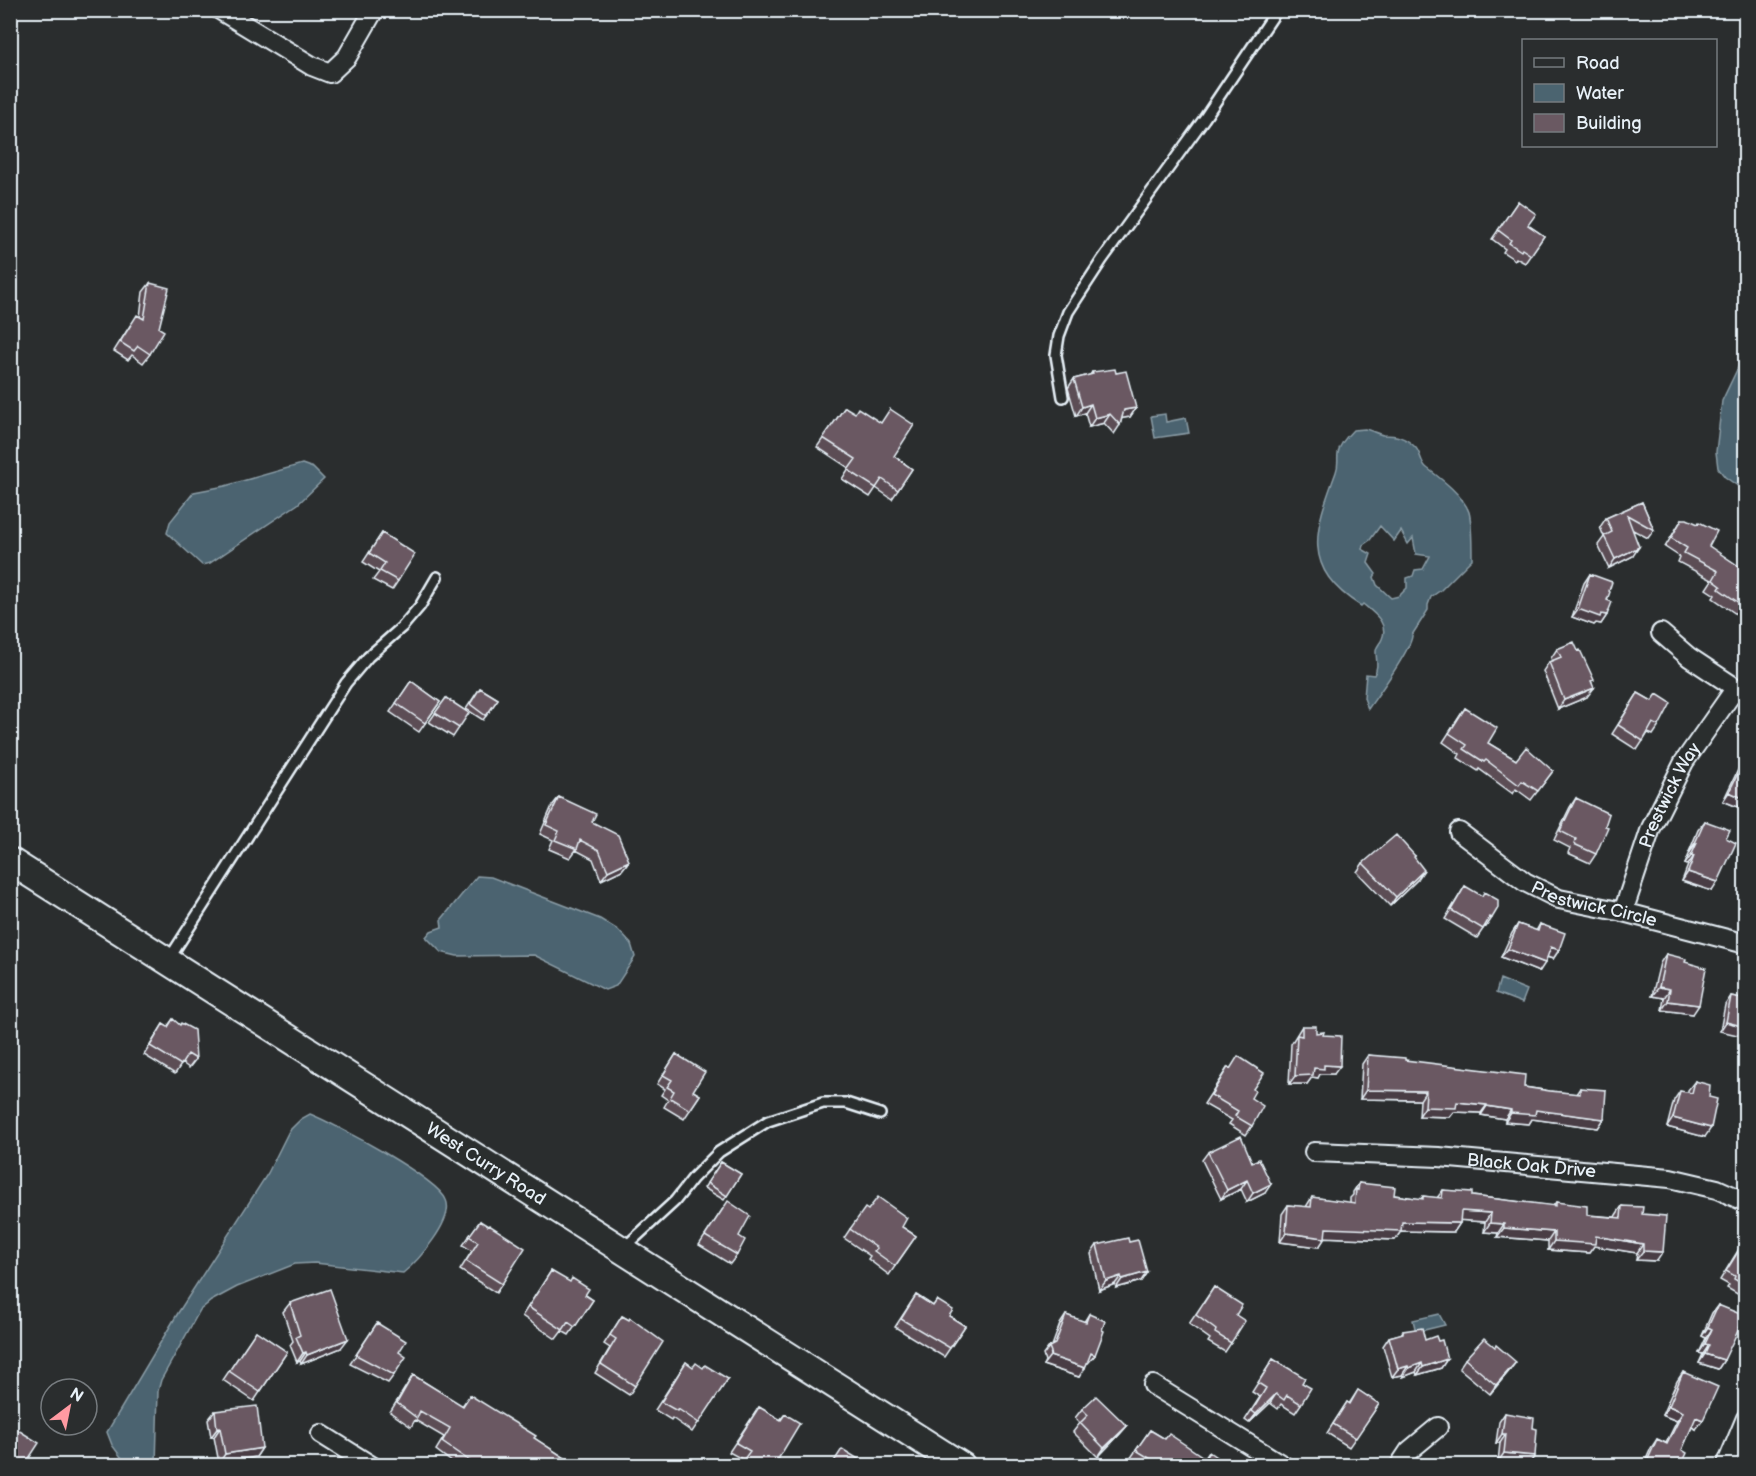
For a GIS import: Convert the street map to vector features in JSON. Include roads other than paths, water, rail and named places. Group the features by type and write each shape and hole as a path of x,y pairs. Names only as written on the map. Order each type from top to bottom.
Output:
{"street":[{"path":"220,10 312,66 330,73 347,57 374,10"},
{"path":"1661,633 1689,657 1740,692"},
{"name":"Prestwick Way","path":"1623,912 1655,818 1684,762 1740,692"},
{"name":"Prestwick Circle","path":"1460,832 1525,882 1559,899 1623,912 1746,944"},
{"name":"West Curry Road","path":"10,861 962,1466"},
{"name":"Black Oak Drive","path":"1314,1152 1439,1157 1670,1178 1717,1189 1746,1202"},
{"path":"1153,1385 1284,1466"},
{"path":"1734,1459 1746,1418"},
{"path":"1399,1466 1409,1451 1438,1427"},
{"path":"321,1434 372,1466"}],"lane":[{"path":"1063,397 1056,355 1059,336 1068,312 1102,260 1204,119 1276,10"},
{"path":"168,962 346,683 368,657 388,641 414,613 437,577"},
{"path":"622,1250 675,1201 693,1178 719,1152 768,1121 824,1103 846,1103 880,1114"}],"water":[{"path":"1745,353 1745,421 1740,437 1745,456 1745,491 1725,477 1718,468 1716,452 1722,401"},
{"path":"1165,414 1166,422 1186,418 1189,433 1155,438 1151,416"},
{"path":"1365,429 1383,435 1397,436 1412,444 1418,450 1425,466 1462,499 1469,512 1472,535 1472,559 1431,597 1428,610 1412,635 1407,650 1368,709 1364,698 1366,674 1374,675 1376,672 1376,649 1382,639 1384,628 1372,611 1342,592 1328,577 1321,562 1318,546 1322,512 1337,469 1339,450 1353,430","holes":["1380,526 1394,541 1401,531 1408,544 1413,538 1416,554 1430,556 1423,569 1415,570 1413,576 1407,578 1407,588 1399,596 1391,598 1377,585 1374,577 1376,574 1368,563 1371,554 1362,549"]},
{"path":"302,464 313,468 324,479 298,504 210,563 202,565 167,533 170,522 194,492 225,486"},
{"path":"477,876 491,877 600,919 618,930 631,944 635,957 616,986 605,990 534,955 457,956 441,952 426,937 431,931 442,927 441,920"},
{"path":"1500,979 1527,990 1522,1003 1496,993"},
{"path":"310,1114 384,1152 439,1190 446,1200 447,1208 440,1228 426,1250 403,1273 315,1263 295,1264 237,1287 211,1301 200,1310 161,1380 158,1391 156,1465 127,1465 112,1445 107,1432 178,1313 268,1173 289,1131"},
{"path":"1439,1314 1445,1325 1416,1332 1413,1320"}]}
